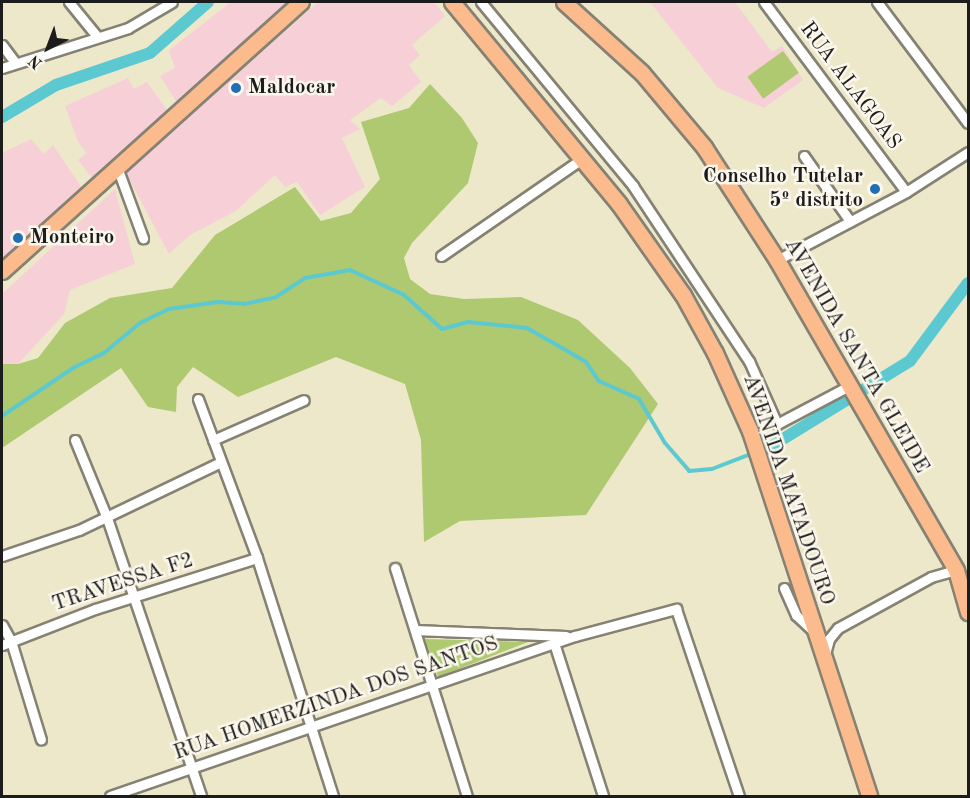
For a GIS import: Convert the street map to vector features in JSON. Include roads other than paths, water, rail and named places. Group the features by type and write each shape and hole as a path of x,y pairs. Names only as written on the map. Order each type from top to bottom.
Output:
{"main road":[{"path":"2,271 301,2"},
{"name":"AVENIDA MATADOURO","path":"452,2 583,158 683,295 715,353 750,431 763,468 869,796"},
{"name":"AVENIDA SANTA GLEIDE","path":"564,2 674,107 777,260 956,570 969,612"}],"street":[{"path":"69,2 96,35"},
{"path":"2,68 14,61 96,35 128,28 172,2"},
{"path":"481,2 633,186 749,361 777,424 851,387"},
{"name":"RUA ALAGOAS","path":"765,2 906,192"},
{"path":"877,2 969,123"},
{"path":"2,45 14,61"},
{"path":"777,260 906,192 969,152"},
{"path":"804,156 850,221"},
{"path":"441,256 583,158"},
{"path":"117,166 143,238"},
{"path":"198,399 257,558 333,796"},
{"path":"213,440 304,400"},
{"path":"75,440 107,518 201,796"},
{"path":"2,556 107,518 221,462"},
{"name":"TRAVESSA F2","path":"6,643 257,558"},
{"path":"395,568 467,796"},
{"path":"825,656 829,639 838,628 931,577 956,570"},
{"path":"784,588 796,615 816,634"},
{"name":"RUA HOMERZINDA DOS SANTOS","path":"110,796 575,636 676,609 739,796"},
{"path":"2,625 6,643 41,740"},
{"name":"RUA HOMERZINDA DOS SANTOS","path":"415,630 575,636"},
{"path":"554,643 603,796"}],"waterway":[{"path":"2,117 56,85 150,53 208,2"},
{"path":"2,416 73,368 104,353 140,323 169,309 218,302 244,304 276,297 305,278 350,270 404,295 442,329 468,322 527,328 586,362 599,381 639,399 665,443 689,471 712,469 753,453"},
{"path":"770,447 910,361 968,283"},
{"path":"760,451 770,447"}],"place":[{"name":"Maldocar","path":"236,88"},
{"name":"Conselho Tutelar 5º distrito","path":"875,189"},
{"name":"Monteiro","path":"18,238"}]}
